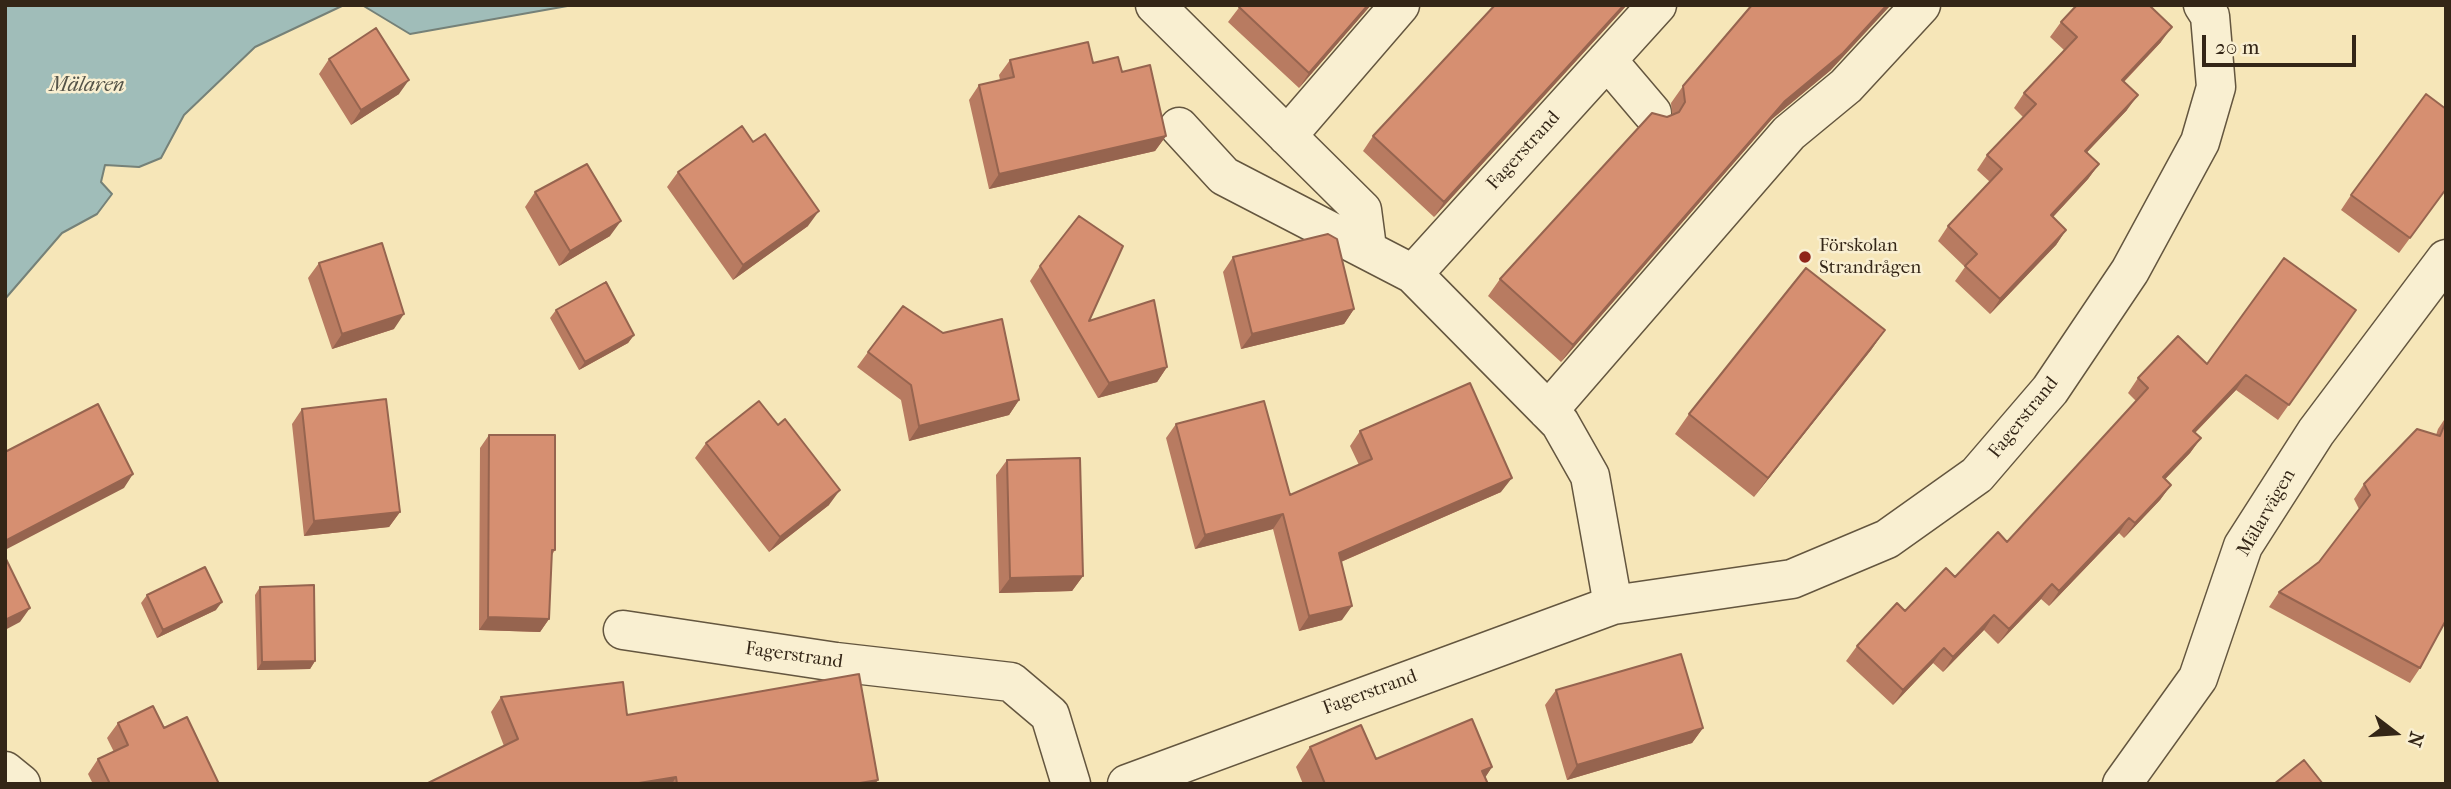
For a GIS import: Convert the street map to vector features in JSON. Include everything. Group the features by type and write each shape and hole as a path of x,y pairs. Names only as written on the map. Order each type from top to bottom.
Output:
{"street":[{"path":"1155,5 1362,210 1367,248"},
{"path":"1287,135 1400,5"},
{"name":"Fagerstrand","path":"1413,274 1657,5"},
{"path":"1548,411 1789,133 1846,86 1921,5"},
{"name":"Fagerstrand","path":"1127,784 1613,605 1793,579 1887,539 1977,475 2050,390 2123,282 2200,142 2216,87 2210,16 2203,5"},
{"path":"1607,60 1652,113"},
{"path":"1179,127 1224,176 1413,274 1560,423 1590,476 1613,605"},
{"name":"Mälarvägen","path":"2122,784 2198,678 2244,546 2316,432 2446,259"},
{"name":"Fagerstrand","path":"623,630 836,662 1011,682 1050,715 1071,784"},
{"path":"5,771 21,784"}],"water":[{"name":"Mälaren","path":"5,5 344,5 255,47 184,115 161,158 139,167 105,165 101,182 112,194 97,214 62,233 5,299"},
{"path":"362,5 573,5 410,34"}],"building":[{"path":"1368,5 1309,73 1239,7"},
{"path":"1495,5 1624,5 1444,202 1373,136"},
{"path":"1752,5 1887,5 1843,53 1785,101 1573,345 1500,279 1652,113 1667,117 1679,112 1685,102 1683,86"},
{"path":"2077,5 2149,5 2172,27 2122,80 2138,95 2085,151 2099,164 2051,215 2066,230 2000,299 1965,266 1977,254 1948,226 2002,169 1987,155 2036,104 2024,93 2077,37 2061,22"},
{"path":"376,28 409,80 361,110 329,59"},
{"path":"1088,42 1093,63 1118,57 1122,72 1150,65 1166,136 999,174 979,85 1014,77 1010,60"},
{"path":"2426,94 2446,109 2446,189 2410,238 2351,195"},
{"path":"742,126 753,142 765,134 819,211 743,265 678,172"},
{"path":"587,164 621,221 570,251 535,192"},
{"path":"1079,216 1123,246 1089,321 1154,300 1167,367 1109,383 1040,266"},
{"path":"1328,234 1337,239 1354,309 1252,334 1233,257"},
{"path":"382,243 404,314 342,334 319,263"},
{"path":"2284,258 2356,310 2289,405 2246,375 2193,431 2201,438 2163,477 2171,485 2135,523 2129,518 2059,591 2052,584 2009,629 1994,615 1953,657 1944,648 1903,690 1857,646 1897,603 1905,611 1946,568 1955,577 1998,532 2007,542 2148,388 2138,378 2178,336 2207,364"},
{"path":"1806,268 1885,330 1768,478 1689,414"},
{"path":"606,282 634,335 585,362 556,310"},
{"path":"903,306 943,333 1002,319 1019,400 919,426 911,385 868,352"},
{"path":"1470,383 1512,478 1339,553 1352,606 1309,616 1283,514 1205,535 1176,424 1264,401 1290,495 1372,459 1360,431"},
{"path":"386,399 400,512 314,521 302,409"},
{"path":"759,401 778,425 785,419 840,490 780,537 706,443"},
{"path":"98,404 133,474 5,541 5,452"},
{"path":"2446,421 2446,620 2420,668 2279,592 2319,562 2370,495 2364,484 2417,429 2440,436"},
{"path":"489,435 555,435 555,550 552,550 549,619 488,617"},
{"path":"1080,458 1083,576 1010,578 1007,460"},
{"path":"5,557 30,608 5,620"},
{"path":"205,567 222,602 163,630 147,595"},
{"path":"314,585 315,661 262,662 260,587"},
{"path":"1681,654 1703,728 1577,765 1556,690"},
{"path":"859,674 878,780 854,784 677,784 676,777 633,784 426,784 518,739 501,697 623,682 627,715"},
{"path":"153,706 164,728 187,717 219,784 110,784 98,759 128,745 118,723"},
{"path":"1472,719 1492,767 1482,771 1488,784 1325,784 1310,747 1361,725 1376,759"},
{"path":"2304,760 2323,784 2274,784"}],"place":[{"name":"Förskolan Strandrågen","path":"1805,257"}]}
